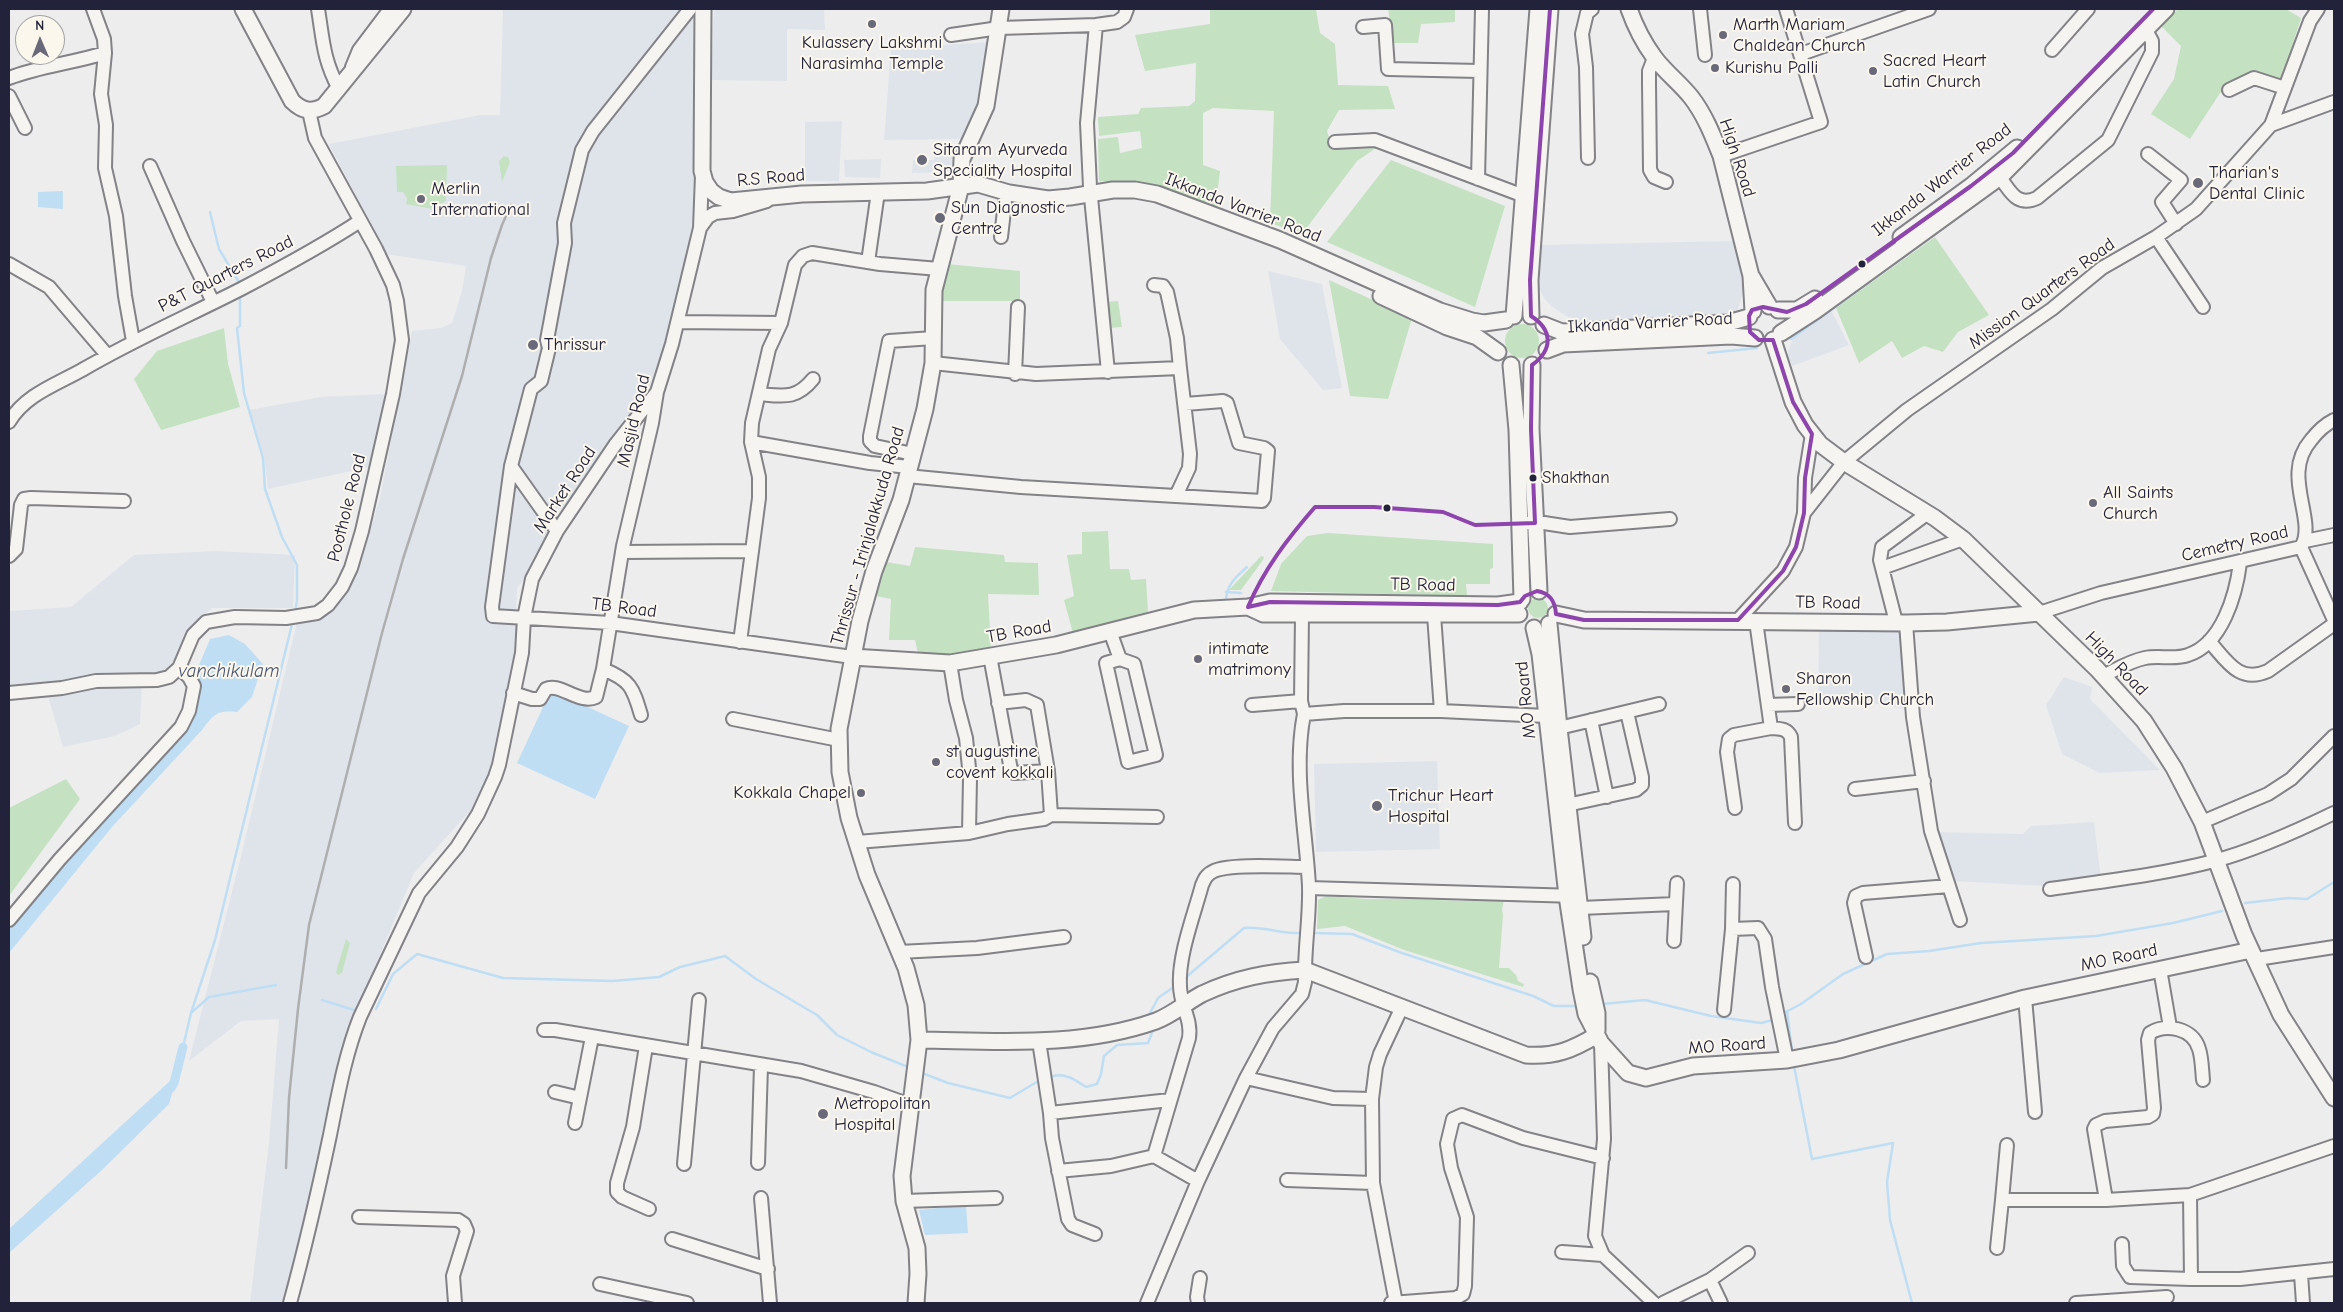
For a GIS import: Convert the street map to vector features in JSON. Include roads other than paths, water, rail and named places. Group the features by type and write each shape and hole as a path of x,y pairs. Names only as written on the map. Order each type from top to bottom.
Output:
{"main road":[{"path":"243,9 292,101 299,108 309,111 324,106 400,10"},
{"name":"R.S Road","path":"703,9 702,171 705,182 711,191 727,200 787,195 927,191 961,186"},
{"name":"Thrissur - Irinjalakkuda Road","path":"916,1303 917,1248 904,1201 902,1176 919,1040 916,1005 899,952 856,842 843,792 839,740 852,656 874,571 901,500 925,410 933,363 934,290 961,186 962,159 986,106 1001,9"},
{"path":"1510,318 1530,316 1544,325 1548,333 1547,350 1539,361 1532,365 1518,367 1511,365 1498,352 1496,335 1510,318 1524,196 1538,9"},
{"path":"1530,316 1530,280 1550,9"},
{"name":"High Road","path":"1629,9 1637,29 1654,58 1691,97 1704,116 1721,156 1751,276 1751,314"},
{"name":"Ikkanda Warrier Road","path":"1773,308 1797,310 1809,304 1996,173 2012,153 2153,9"},
{"name":"Ikkanda Warrier Road","path":"1777,336 1815,311 1996,173 2166,9"},
{"name":"Ikkanda Varrier Road","path":"961,186 986,186 1009,193 1048,199 1070,197 1132,198 1188,213 1275,247 1447,327 1477,337 1498,352"},
{"name":"Ikkanda Varrier Road","path":"961,186 1005,202 1049,207 1091,197 1135,190 1157,194 1280,240 1440,311 1484,323 1510,318"},
{"path":"1751,276 1773,308 1783,324 1777,336 1764,341 1755,338 1748,328 1751,314 1759,307 1773,308"},
{"name":"Ikkanda Varrier Road","path":"1544,325 1562,332 1728,323 1751,314"},
{"name":"Ikkanda Varrier Road","path":"1547,350 1563,344 1731,336 1755,338"},
{"name":"High Road","path":"1777,336 1793,402 1820,444 1844,462 1928,513 1963,539 2103,676 2144,721 2174,768 2202,822 2254,955 2281,1016 2334,1098"},
{"path":"1511,365 1527,523 1539,591"},
{"path":"1532,365 1527,523 1520,605 1524,623 1534,628 1544,627 1553,619"},
{"path":"1248,607 1263,614 1434,615 1520,605 1529,592 1539,591 1552,597 1555,602 1553,619 1559,728 1575,900"},
{"name":"TB Road","path":"852,656 950,664 1056,645 1194,610 1248,607 1270,602 1520,605"},
{"name":"TB Road","path":"1553,619 1901,623 1947,622 2039,613"},
{"name":"MO Roard","path":"1534,628 1540,654 1546,716 1575,900 1581,989 1586,1014 1599,1039 1628,1073 1646,1078 1693,1066 1787,1060 1839,1050 2025,998 2160,969 2254,955"},
{"path":"919,1040 1039,1041 1086,1039 1158,1020 1223,985 1246,977 1273,972 1305,970 1526,1055 1547,1056 1599,1039"}],"street":[{"path":"93,9 104,39 105,53 101,94 106,125 105,168 117,222 124,289 133,340"},
{"path":"318,9 321,41 326,60 342,84"},
{"path":"556,531 511,466 531,389 541,381 549,348 547,340 565,243 564,223 582,150 593,131 690,9"},
{"path":"951,35 999,28 1096,25 1117,22 1124,17 1127,9"},
{"path":"1478,179 1479,71 1482,9"},
{"path":"1588,158 1586,67 1582,34 1587,13 1592,9"},
{"path":"1700,9 1705,55"},
{"path":"1721,156 1821,122 1786,9"},
{"path":"1801,54 1929,9"},
{"path":"2052,50 2088,9"},
{"name":"Mission Quarters Road","path":"1804,513 1844,462 1907,410 2052,309 2089,277 2156,237 2196,209 2272,125 2310,21 2318,9"},
{"path":"1096,25 1087,123 1091,197 1108,372"},
{"path":"1364,27 1385,25 1388,69 1479,71"},
{"path":"1996,173 2016,200 2027,203 2037,198 2108,140 2152,52 2152,41 2146,30"},
{"path":"9,78 42,66 85,59 105,53"},
{"path":"1654,58 1649,71 1650,170 1654,177 1666,182"},
{"path":"2229,90 2254,78 2286,88"},
{"path":"9,96 25,128"},
{"path":"2272,125 2334,102"},
{"name":"Poothole Road","path":"179,668 193,635 206,622 235,617 294,617 317,614 328,605 342,587 351,568 362,531 393,394 401,346 401,328 393,285 376,249 315,138 309,111"},
{"path":"1335,142 1375,140 1524,196"},
{"path":"2148,154 2181,180 2162,202 2176,224"},
{"path":"150,166 183,241 213,302"},
{"name":"Masjid Road","path":"513,693 536,700 540,699 546,689 553,687 576,696 591,699 596,696 622,552 652,423 656,392 678,322 700,228 702,171"},
{"path":"868,262 878,192"},
{"path":"700,228 708,217 715,213 748,207 787,195"},
{"path":"1001,237 1005,202"},
{"name":"P&T Quarters Road","path":"9,422 28,400 46,388 133,340 240,289 336,237 360,221"},
{"path":"2156,237 2203,307"},
{"path":"740,642 759,498 759,477 751,442 752,423 769,350 780,323 795,265 803,256 812,253 868,262 939,269"},
{"path":"9,264 49,287 107,355"},
{"path":"1154,285 1163,286 1167,292 1176,338 1189,433 1189,468 1176,496"},
{"path":"1015,374 1018,307"},
{"path":"678,322 780,323"},
{"path":"910,466 875,446 870,441 870,436 889,340 934,338"},
{"path":"933,363 1015,374 1180,368"},
{"path":"758,394 795,395 804,391 813,380"},
{"name":"Market Road","path":"290,1303 352,1036 419,893 457,847 481,807 499,765 522,653 524,618 532,579 556,531 616,445 656,392"},
{"path":"751,442 870,463 910,466 1021,487 1258,502 1264,498 1268,451 1264,448 1238,443 1227,403 1223,401 1185,404"},
{"name":"Cemetry Road","path":"2039,613 2101,593 2240,563 2303,544 2298,466 2302,450 2323,426 2334,420"},
{"path":"1738,620 1783,571 1796,547 1804,513 1806,472 1812,434"},
{"name":"TB Road","path":"511,466 492,607 493,616 610,623 852,656"},
{"path":"9,556 16,549 21,505 24,500 31,498 124,501"},
{"path":"1928,513 1882,547 1880,553 1882,568 1901,623 1931,831 1960,920"},
{"path":"545,514 567,517"},
{"path":"1527,523 1570,527 1670,519"},
{"path":"2334,535 2303,544 2334,620"},
{"path":"1882,568 1963,539"},
{"path":"622,552 752,551"},
{"path":"2103,676 2128,663 2146,658 2185,656 2198,651 2209,641 2232,603 2237,587 2240,563"},
{"path":"1147,1303 1198,1181 1246,1078 1274,1028 1302,994 1305,982 1309,888 1301,785 1300,733 1304,714 1301,701 1302,615"},
{"path":"1434,615 1441,711"},
{"path":"1756,621 1772,728"},
{"path":"2209,641 2236,670 2248,676 2258,675 2268,671 2334,624"},
{"path":"1110,631 1120,659"},
{"path":"990,656 1011,770 1014,773 1048,771"},
{"path":"1120,659 1134,664 1156,755 1128,762 1106,664 1120,659"},
{"path":"950,664 956,700 966,738 970,778 969,834"},
{"path":"9,693 62,688 96,681 164,679 175,673 179,668 189,677 194,686 191,705 181,727 60,859 9,920"},
{"path":"602,669 628,682 635,692 641,715"},
{"path":"998,703 1026,700 1036,704 1048,771 1051,815"},
{"path":"1252,705 1301,701"},
{"path":"1559,728 1659,704"},
{"path":"1768,705 1798,704"},
{"path":"1304,714 1336,711 1441,711 1546,716"},
{"path":"1567,805 1636,790 1642,785 1642,777 1626,712"},
{"path":"733,719 839,740"},
{"path":"1591,720 1607,796"},
{"path":"1735,808 1727,752 1729,739 1734,735 1772,728 1785,730 1789,732 1791,737 1795,823"},
{"path":"2202,822 2268,794 2291,778 2334,736"},
{"path":"1855,790 1924,781"},
{"path":"2050,889 2134,877 2216,861 2301,829 2334,813"},
{"path":"856,842 969,834 1008,824 1044,819 1051,815 1157,817"},
{"path":"1154,1156 1190,1028 1183,1006 1180,971 1206,875 1216,870 1232,868 1266,866 1307,868"},
{"path":"1674,941 1677,883"},
{"path":"1724,1010 1732,929 1733,884"},
{"path":"1866,956 1854,903 1856,896 1863,893 1949,886"},
{"path":"1309,888 1675,904"},
{"path":"1732,929 1758,928 1762,932 1787,1060"},
{"path":"899,952 977,948 1064,937"},
{"path":"2254,955 2334,947"},
{"path":"2160,969 2170,1027"},
{"path":"2025,998 2035,1112"},
{"path":"684,1164 696,1054 699,1000"},
{"path":"1402,1006 1380,1054 1376,1067 1372,1099 1373,1183 1394,1303 1456,1298 1463,1294 1465,1286 1466,1217 1451,1168 1447,1144 1453,1119 1457,1116 1462,1115 1486,1123 1523,1138 1603,1158"},
{"path":"2106,1200 2094,1129 2096,1125 2105,1121 2148,1117 2153,1114 2148,1040 2150,1033 2158,1028 2170,1027 2180,1029 2194,1040 2199,1048 2203,1080"},
{"path":"544,1030 555,1030 801,1072 874,1092 910,1105"},
{"path":"575,1123 592,1037"},
{"path":"1599,1039 1603,1158 1595,1236 1603,1255 1654,1303"},
{"path":"1039,1041 1052,1138 1068,1219 1072,1225 1095,1234"},
{"path":"646,1046 633,1127 617,1183 617,1192 622,1197 649,1209"},
{"path":"758,1164 761,1066"},
{"path":"1246,1078 1333,1098 1372,1099"},
{"path":"555,1092 580,1098"},
{"path":"1050,1113 1170,1100"},
{"path":"1997,1248 2007,1145"},
{"path":"2002,1200 2106,1200 2190,1195 2334,1146"},
{"path":"1058,1171 1111,1166 1154,1156 1198,1181"},
{"path":"1287,1180 1373,1183"},
{"path":"2190,1195 2191,1279"},
{"path":"762,1198 770,1303"},
{"path":"904,1201 996,1198"},
{"path":"359,1217 458,1220 464,1224 467,1231 453,1276 455,1303"},
{"path":"672,1239 768,1269"},
{"path":"2122,1244 2123,1266 2130,1276 2240,1279 2334,1269"},
{"path":"1562,1252 1603,1255"},
{"path":"1663,1303 1710,1280 1748,1253"},
{"path":"2301,1274 2303,1303"},
{"path":"2076,1303 2167,1300 2166,1277"},
{"path":"1198,1303 1200,1278"},
{"path":"1710,1280 1721,1303"},
{"path":"600,1284 687,1303"}],"water":[{"path":"63,191 63,209 38,207 38,192"},
{"name":"vanchikulam","path":"229,635 245,644 263,664 252,697 237,712 216,714 210,720 112,827 9,953 9,927 13,921 73,852 191,723 197,699 199,665 210,639"},
{"path":"551,690 629,726 595,799 517,763"},
{"path":"171,1080 176,1080 169,1104 102,1170 9,1253 9,1229"},
{"path":"966,1205 968,1233 925,1235 919,1210"}],"waterway":[{"path":"210,212 219,249 240,284"},
{"path":"1791,339 1934,235"},
{"path":"240,295 240,326 237,328 244,393 263,458 265,489 282,537 297,565 295,613"},
{"path":"1708,353 1757,348"},
{"path":"1226,601 1226,595 1230,586 1247,567"},
{"path":"1226,592 1241,593"},
{"path":"1265,594 1284,595"},
{"name":"vanchikulam","path":"191,1013 215,940 293,620"},
{"path":"2245,903 2288,898 2307,899 2334,882"},
{"path":"1782,1014 1801,1004 1843,974 1887,954 1929,951 1981,943 2096,936 2173,923 2222,911"},
{"path":"1185,978 1244,928 1300,933"},
{"path":"1314,933 1352,934 1399,952 1533,996 1554,1006 1577,1006"},
{"path":"376,1009 393,974 417,954 503,978 613,981 659,977 680,967 725,956 756,979 817,1015 837,1035 871,1052 908,1067"},
{"path":"183,1047 191,1013 209,997 276,985"},
{"path":"1149,1015 1158,998 1175,986"},
{"path":"322,1000 354,1010"},
{"path":"1602,1004 1645,1000 1711,1016 1761,1023 1773,1020"},
{"path":"1787,1011 1792,1051"},
{"path":"1050,1077 1064,1076 1086,1087 1097,1084 1104,1056 1117,1045 1148,1043 1153,1030"},
{"path":"171,1088 183,1047"},
{"path":"1794,1066 1812,1159 1893,1143 1887,1182 1890,1220 1912,1303"},
{"path":"922,1073 948,1083 1010,1098 1040,1080"}],"railway":[{"path":"286,1168 289,1098 309,925 382,633 403,559 462,376 491,258 511,205"}],"place":[{"name":"Kulassery Lakshmi Narasimha Temple","path":"872,24"},
{"name":"Marth Mariam Chaldean Church","path":"1723,35"},
{"name":"Kurishu Palli","path":"1715,68"},
{"name":"Sacred Heart Latin Church","path":"1873,71"},
{"name":"Sitaram Ayurveda Speciality Hospital","path":"922,160"},
{"name":"Tharian's Dental Clinic","path":"2198,183"},
{"name":"Merlin International","path":"421,199"},
{"name":"Sun Diagnostic Centre","path":"940,218"},
{"name":"Thrissur","path":"533,345"},
{"name":"Shakthan","path":"1533,478"},
{"name":"All Saints Church","path":"2093,503"},
{"name":"intimate matrimony","path":"1198,659"},
{"name":"Sharon Fellowship Church","path":"1786,689"},
{"name":"st augustine covent kokkali","path":"936,762"},
{"name":"Kokkala Chapel","path":"861,793"},
{"name":"Trichur Heart Hospital","path":"1377,806"},
{"name":"Metropolitan Hospital","path":"823,1114"}]}
